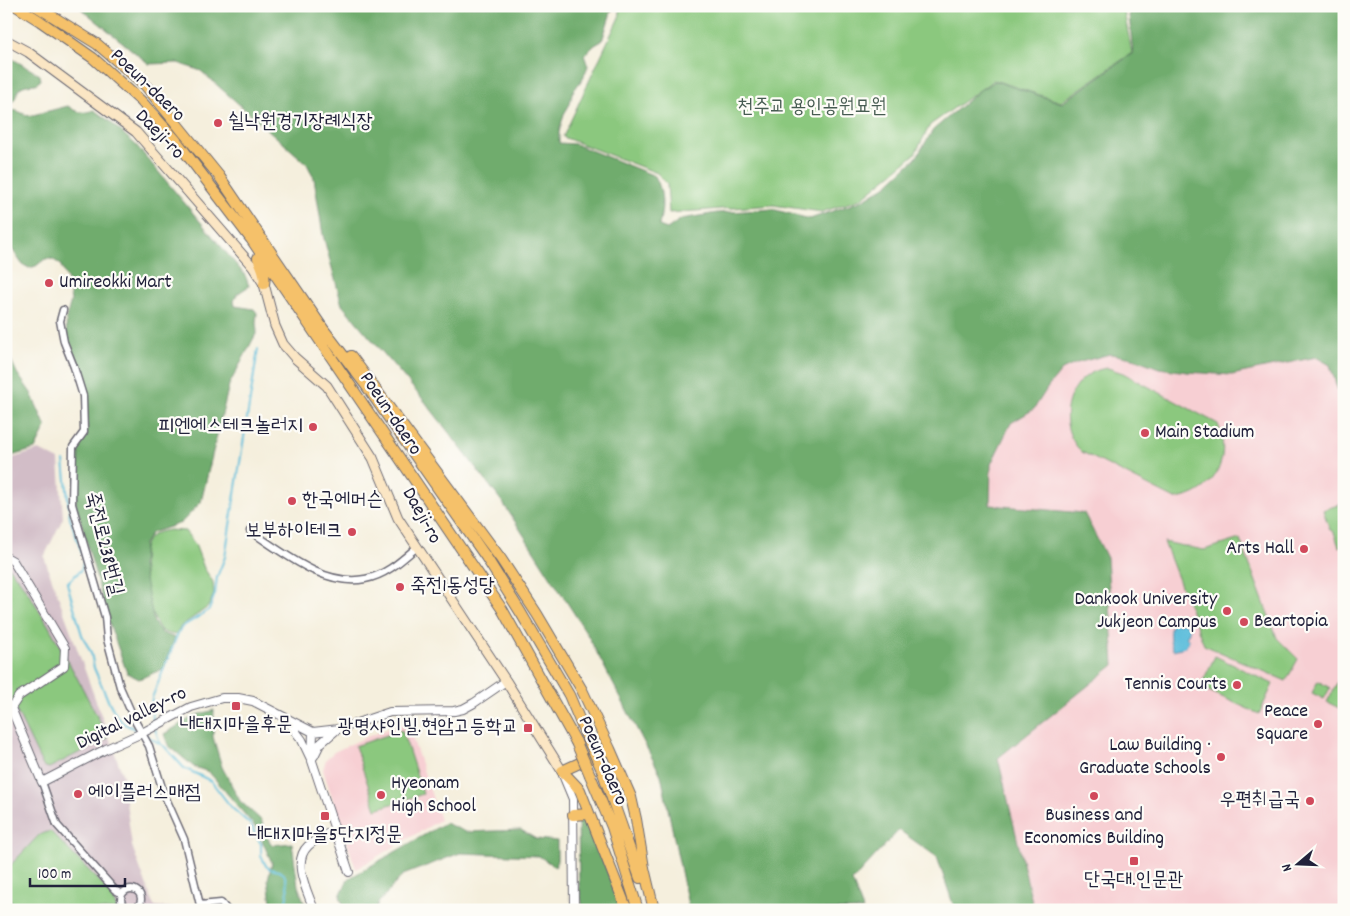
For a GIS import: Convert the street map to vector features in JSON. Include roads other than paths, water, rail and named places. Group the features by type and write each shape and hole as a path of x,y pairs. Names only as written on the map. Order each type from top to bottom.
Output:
{"highway":[{"name":"Poeun-daero","path":"16,6 93,58 142,101 176,139 251,239 502,609 576,742 612,827 638,910"},
{"name":"Poeun-daero","path":"36,6 97,44 145,85 219,176 300,295 486,557 569,695 602,770 636,864 650,910"},
{"path":"251,239 264,271 264,284"},
{"path":"300,295 365,373 501,559 537,614 582,690 631,797 654,910"},
{"path":"610,749 562,771 580,790 627,910"},
{"path":"573,815 589,814"}],"main road":[{"name":"Daeji-ro","path":"6,40 28,52 136,132 253,267 264,284 275,326 283,344 295,358 327,386 373,458 398,518 506,681 562,771"}],"street":[{"name":"죽전로238번길","path":"63,310 60,321 64,342 83,396 84,432 73,446 72,504 105,617 107,639 120,687 149,746 164,794 184,839 203,907 221,903 227,910"},
{"path":"250,531 314,571 332,578 352,581 367,579 382,572 398,563 417,547"},
{"path":"6,557 13,561 65,648 64,666 19,696 8,706 42,782 57,825 115,890 122,894"},
{"path":"312,760 312,732 339,729 390,712 454,711 463,709 506,681"},
{"name":"Digital valley-ro","path":"42,782 191,707 222,698 238,698 253,701 312,732"},
{"path":"285,717 302,740 312,760 350,872"},
{"path":"312,760 320,744 339,729"},
{"name":"Daeji-ro","path":"562,771 573,799 574,910"},
{"path":"314,910 300,868 302,855 306,847 335,830"}],"water":[{"path":"1173,621 1177,624 1183,622 1189,627 1186,637 1189,640 1185,647 1173,650 1170,628"}],"waterway":[{"path":"154,724 151,708 152,698 179,631 182,627 209,610 215,594 217,577 225,557 258,349"},
{"path":"64,461 70,518 84,560 81,570 67,583 82,635 91,653 94,668 108,700 117,717 123,723 137,730"},
{"path":"155,729 160,743"},
{"path":"146,735 165,747 184,768 211,781 231,807 250,824 261,844 261,855 266,866 284,874 288,891 284,910"}],"place":[{"name":"쉴낙원경기장례식장","path":"218,123"},
{"name":"Umireokki Mart","path":"49,283"},
{"name":"피엔에스테크놀러지","path":"313,427"},
{"name":"Main Stadium","path":"1145,433"},
{"name":"한국에머슨","path":"292,501"},
{"name":"보부하이테크","path":"352,532"},
{"name":"Arts Hall","path":"1304,549"},
{"name":"죽전1동성당","path":"400,587"},
{"name":"Dankook University Jukjeon Campus","path":"1227,611"},
{"name":"Beartopia","path":"1244,622"},
{"name":"Tennis Courts","path":"1237,685"},
{"name":"내대지마을후문","path":"236,706"},
{"name":"Peace Square","path":"1318,724"},
{"name":"광명샤인빌.현암고등학교","path":"528,728"},
{"name":"Law Building · Graduate Schools","path":"1221,757"},
{"name":"에이플러스매점","path":"78,794"},
{"name":"Hyeonam High School","path":"381,795"},
{"name":"Business and Economics Building","path":"1094,796"},
{"name":"우편취급국","path":"1310,801"},
{"name":"내대지마을5단지정문","path":"325,816"},
{"name":"단국대.인문관","path":"1134,861"}],"park label":[{"name":"천주교 용인공원묘원","path":"812,108"}]}
